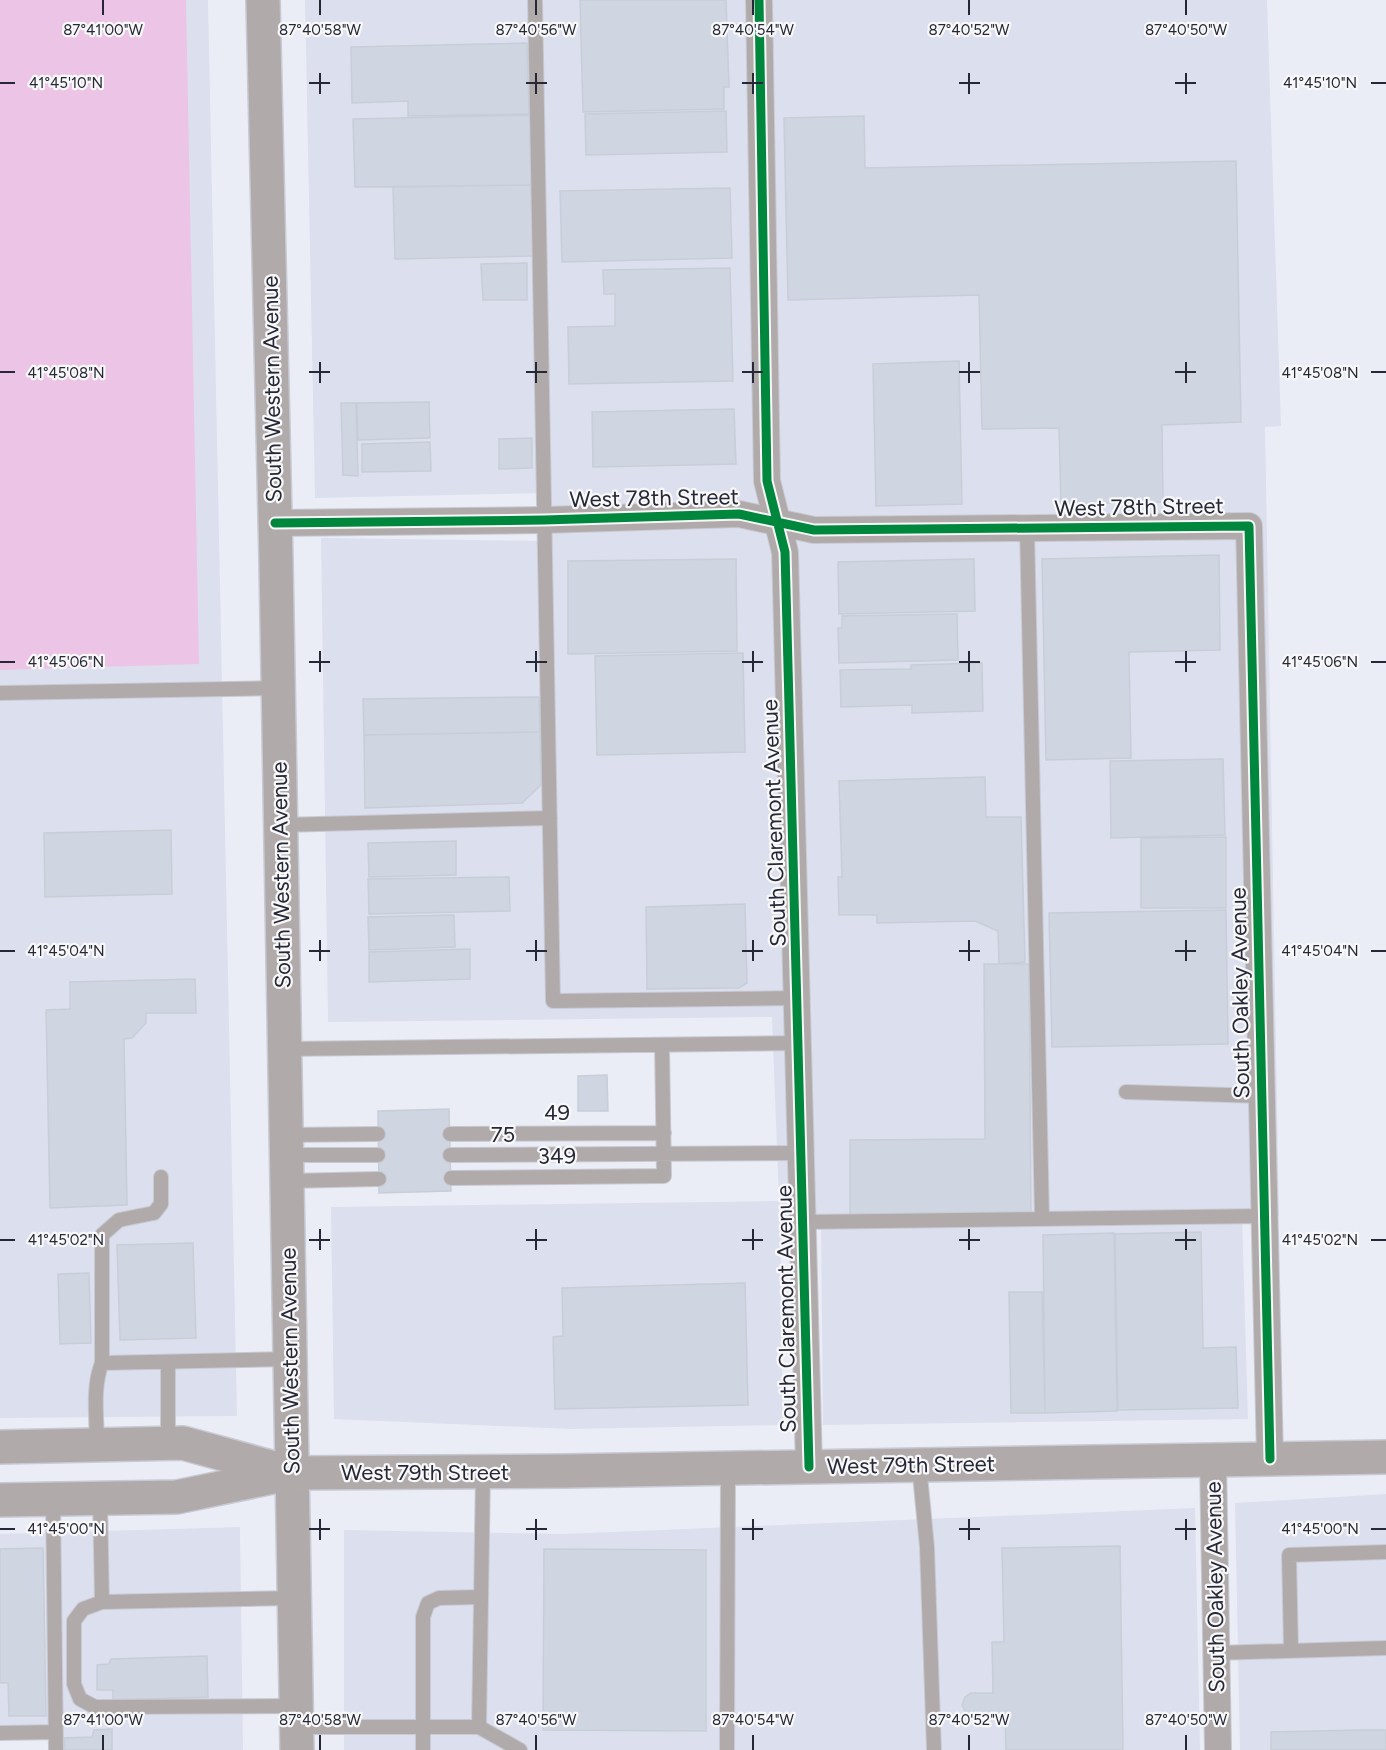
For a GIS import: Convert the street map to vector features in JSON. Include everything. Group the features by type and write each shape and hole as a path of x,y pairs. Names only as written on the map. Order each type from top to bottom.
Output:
{"main road":[{"name":"South Western Avenue","path":"263,0 297,1728"},
{"name":"West 79th Street","path":"0,1447 183,1443 292,1473"},
{"name":"West 79th Street","path":"0,1500 177,1497 292,1473 728,1469 1386,1457"}],"street":[{"name":"South Claremont Avenue","path":"759,0 767,481 785,552 800,1043 809,1467"},
{"name":"West 78th Street","path":"275,523 544,520 739,514 814,530 1249,525"},
{"name":"South Oakley Avenue","path":"1249,525 1270,1459"},
{"name":"South Oakley Avenue","path":"1213,1460 1218,1750"}],"lane":[{"path":"535,0 553,1001 798,998"},
{"path":"1027,528 1042,1218"},
{"path":"0,693 278,688"},
{"path":"281,825 550,818"},
{"path":"285,1049 800,1043"},
{"path":"662,1045 664,1154"},
{"path":"1126,1092 1262,1096"},
{"name":"49","path":"450,1134 664,1133"},
{"path":"286,1157 378,1134"},
{"name":"75","path":"450,1155 802,1153"},
{"name":"349","path":"451,1178 664,1176 664,1154"},
{"path":"286,1157 378,1155"},
{"path":"286,1157 379,1179"},
{"path":"97,1445 97,1388 102,1363 102,1235 119,1220 153,1213 160,1204 160,1177"},
{"path":"804,1222 1264,1216"},
{"path":"102,1363 290,1359"},
{"path":"168,1362 168,1443"},
{"path":"919,1465 927,1547 934,1750"},
{"path":"728,1469 728,1750"},
{"path":"479,1727 483,1472"},
{"path":"100,1498 102,1602"},
{"path":"52,1499 56,1750"},
{"path":"1291,1650 1290,1555 1386,1552"},
{"path":"423,1750 423,1617 428,1603 439,1598 481,1597"},
{"path":"295,1598 102,1602 83,1609 74,1621 74,1684 80,1699 95,1707 297,1728 479,1727 520,1750"},
{"path":"1216,1653 1386,1648"},
{"path":"0,1733 55,1732"}],"shaded area":[{"path":"0,0 208,0 237,1416 0,1418"},
{"path":"0,0 186,0 199,664 0,670"},
{"path":"305,0 1267,0 1281,426 1265,427 1279,1216 1242,1217 1248,1419 823,1425 821,1222 780,1220 783,1425 570,1429 334,1419 331,1207 779,1201 772,1017 328,1022 321,538 544,541 543,493 315,498"},
{"path":"1386,1494 1386,1750 1240,1750 1235,1503"},
{"path":"1195,1508 1200,1750 344,1750 344,1530 564,1534"},
{"path":"240,1527 243,1750 56,1750 55,1733 0,1733 0,1534"}],"building":[{"path":"580,0 726,0 729,87 724,87 724,109 583,112"},
{"path":"527,43 529,114 408,116 408,101 352,103 351,47"},
{"path":"726,111 727,152 586,155 585,114"},
{"path":"530,115 531,185 355,187 353,119"},
{"path":"864,116 865,168 1236,161 1241,422 1162,425 1163,502 1061,504 1059,428 982,429 979,295 788,300 784,118"},
{"path":"531,185 533,256 395,259 393,187"},
{"path":"730,188 732,258 562,262 560,191"},
{"path":"527,263 527,300 483,300 481,264"},
{"path":"730,268 733,381 569,384 568,327 615,326 615,294 604,294 603,270"},
{"path":"959,361 962,504 876,506 873,364"},
{"path":"429,402 430,438 358,440 357,403"},
{"path":"341,403 356,403 358,476 343,475"},
{"path":"734,409 736,464 593,467 592,412"},
{"path":"532,438 532,468 499,469 499,439"},
{"path":"430,442 431,471 362,472 362,444"},
{"path":"1219,555 1220,650 1129,652 1131,758 1046,760 1042,559"},
{"path":"736,559 737,651 568,654 568,561"},
{"path":"974,559 975,611 839,614 838,562"},
{"path":"957,614 958,660 839,663 838,628 842,628 842,616"},
{"path":"743,653 745,752 597,755 595,656"},
{"path":"982,663 983,711 912,713 912,705 841,707 840,670 911,669 911,665"},
{"path":"539,697 540,732 364,735 363,699"},
{"path":"540,732 541,785 522,803 365,808 364,735"},
{"path":"1223,759 1225,835 1111,838 1110,761"},
{"path":"985,777 986,817 1021,817 1025,962 999,964 998,931 975,921 877,923 877,915 839,915 838,877 842,877 839,781"},
{"path":"171,830 172,894 45,897 44,833"},
{"path":"1226,837 1226,908 1141,908 1141,838"},
{"path":"456,841 456,875 369,877 368,843"},
{"path":"509,877 510,911 369,914 368,879"},
{"path":"745,904 747,983 739,988 647,989 646,907"},
{"path":"1226,910 1228,1044 1052,1047 1049,913"},
{"path":"454,915 455,947 369,950 368,917"},
{"path":"470,949 470,979 369,982 369,952"},
{"path":"984,964 1029,964 1031,1213 850,1214 850,1140 985,1139"},
{"path":"195,979 196,1013 146,1013 146,1023 132,1038 124,1039 127,1205 50,1208 46,1010 70,1009 70,982"},
{"path":"607,1075 608,1111 578,1111 578,1076"},
{"path":"449,1109 451,1191 379,1193 378,1111"},
{"path":"1201,1232 1203,1348 1236,1347 1238,1408 1118,1410 1115,1234"},
{"path":"1114,1233 1117,1411 1045,1413 1043,1235"},
{"path":"193,1243 196,1338 120,1340 117,1245"},
{"path":"89,1273 91,1343 60,1344 58,1274"},
{"path":"745,1283 748,1405 555,1409 553,1337 563,1336 562,1288"},
{"path":"1009,1292 1042,1292 1045,1413 1011,1413"},
{"path":"1120,1546 1123,1750 1006,1750 1005,1715 971,1716 962,1705 965,1697 971,1693 993,1693 992,1642 1004,1642 1002,1548"},
{"path":"43,1548 46,1716 9,1716 8,1683 0,1683 0,1549"},
{"path":"544,1549 706,1550 706,1731 543,1730"},
{"path":"207,1656 208,1697 113,1700 113,1690 97,1690 97,1665 109,1664 111,1659"},
{"path":"112,1729 112,1750 65,1750 64,1738 92,1737 94,1730"},
{"path":"1386,1730 1386,1750 1271,1750 1271,1732"}],"cycle path":[{"path":"759,0 767,481 785,552 809,1467"},
{"path":"275,523 544,520 739,514 814,530 1249,526 1270,1459"}]}
